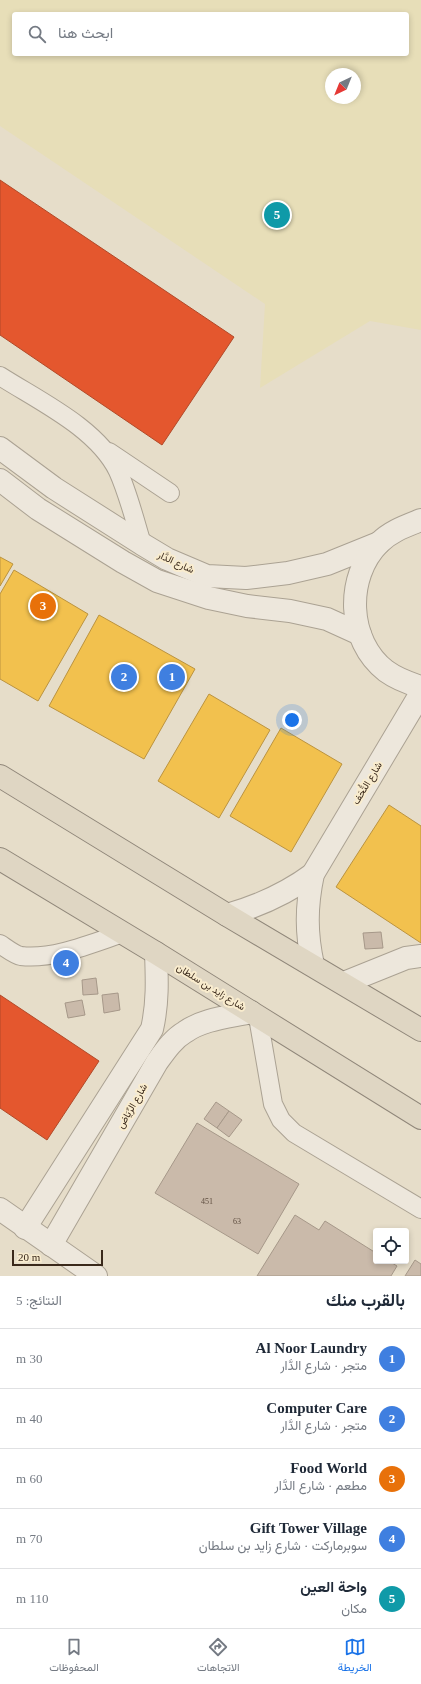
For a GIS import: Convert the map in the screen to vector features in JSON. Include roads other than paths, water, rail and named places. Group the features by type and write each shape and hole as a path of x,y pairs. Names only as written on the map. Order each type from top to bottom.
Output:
{"highway":[{"path":"0,776 421,1030"},
{"name":"شارع زايد بن سلطان","path":"0,860 156,953 421,1118"}],"street":[{"name":"شارع الدَّار","path":"0,448 54,488 142,544 168,560 207,576 246,578 288,573 327,564 379,543"},
{"path":"0,480 38,509 123,562 157,581 209,598 248,606 290,611 327,619 360,634"},
{"path":"421,520 398,529 379,543 364,563 356,586 354,610 360,634 370,654 384,670 403,681 421,688"},
{"name":"شارع التُّحَف","path":"313,965 308,943 307,920 308,896 313,874 421,693"},
{"name":"شارع التُّحَف","path":"227,914 250,908 272,899 293,888 313,874"},
{"path":"25,1228 152,1029 158,993 156,953"},
{"path":"344,983 406,958 421,956"},
{"name":"شارع الرِّيَاض","path":"51,1245 157,1062 170,1045 184,1032 201,1024 255,1014"},
{"path":"0,1209 25,1228 96,1276"}],"lane":[{"path":"0,376 69,419 104,449 170,493"},
{"path":"104,449 118,471 142,544"},
{"path":"0,944 20,956 40,956 63,952 123,933"},
{"path":"255,1014 274,1104 281,1120 294,1133 421,1209"}],"place":[{"name":"واحة العين","path":"277,215"},
{"name":"Food World","path":"43,606"},
{"name":"Computer Care","path":"124,677"},
{"name":"Al Noor Laundry","path":"172,677"},
{"name":"Gift Tower Village","path":"66,963"}]}
